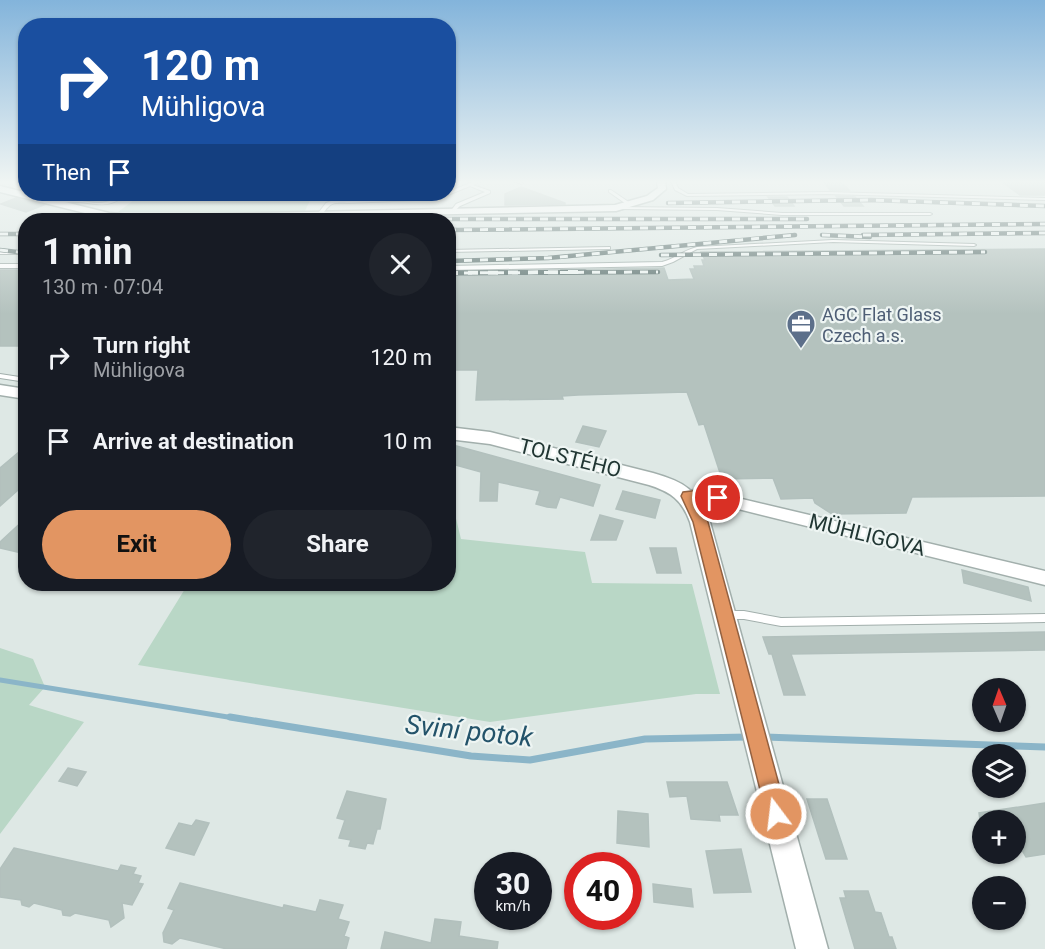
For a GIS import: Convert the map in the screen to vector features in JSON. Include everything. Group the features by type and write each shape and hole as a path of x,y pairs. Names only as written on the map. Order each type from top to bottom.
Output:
{"street":[{"path":"0,390 18,393"},
{"name":"TOLSTÉHO","path":"456,433 490,438 653,478 676,487 688,496"},
{"path":"688,496 700,522 812,949"},
{"name":"MÜHLIGOVA","path":"688,496 718,498 1045,578"}],"lane":[{"path":"456,268 662,264 673,261 697,248 799,241 974,245"},
{"path":"456,250 608,248"},
{"path":"0,253 18,253"},
{"path":"0,266 18,266"},
{"path":"0,376 18,379"},
{"path":"725,615 744,615 781,622 1045,618"}],"green space":[{"path":"456,518 461,539 585,552 592,583 692,584 720,694 696,694 490,722 138,665 184,591 456,591"},
{"path":"0,648 33,659 45,687 29,705 84,722 0,834"}],"building":[{"path":"1045,249 1045,496 912,497 906,513 832,514 815,503 813,498 781,499 773,478 722,479 704,424 699,425 687,392 562,396 563,399 476,400 478,370 456,370 456,276 562,275 561,270 664,268 668,280 694,279 690,269 695,269 694,266 704,266 702,260 705,260 701,252"},
{"path":"0,270 18,270 18,346 0,346"},
{"path":"583,426 606,431 599,447 576,442"},
{"path":"456,446 600,485 593,506 560,497 556,508 547,507 536,504 540,491 498,482 497,501 480,501 481,472 456,465"},
{"path":"18,453 18,490 0,506 0,468"},
{"path":"623,491 660,500 655,518 616,509"},
{"path":"600,515 623,521 616,540 591,540"},
{"path":"18,525 18,552 0,548 0,542"},
{"path":"650,548 676,548 681,573 657,573"},
{"path":"962,570 1028,587 1031,601 964,583"},
{"path":"1045,632 1045,650 791,654 805,695 784,695 772,654 769,654 763,637"},
{"path":"68,768 86,772 77,786 59,781"},
{"path":"667,782 727,782 738,815 719,815 720,821 691,819 687,796 670,797"},
{"path":"347,791 386,799 380,829 377,829 373,844 367,843 365,849 349,846 351,840 339,838 345,820 337,818"},
{"path":"807,799 827,799 847,859 826,859"},
{"path":"1045,803 1045,854 1026,857 1026,810 999,810"},
{"path":"618,811 648,814 649,847 617,843"},
{"path":"196,820 209,823 194,855 166,848 179,823 192,826"},
{"path":"14,848 118,871 121,865 136,868 133,874 141,876 138,883 143,884 132,905 122,903 124,918 111,927 109,920 75,913 70,916 63,915 62,910 34,903 29,907 22,905 21,900 0,897 0,869"},
{"path":"741,849 751,892 714,893 706,851"},
{"path":"180,883 283,908 284,905 316,912 320,900 343,905 338,919 349,922 344,936 349,938 346,949 227,949 180,938 172,944 164,942 163,933 174,910 168,908"},
{"path":"653,884 691,889 693,907 654,902"},
{"path":"844,891 868,891 875,912 881,913 889,937 892,937 896,949 855,949 840,898 846,898"},
{"path":"435,919 461,922 459,936 498,942 497,949 381,949 385,932 431,943"}],"waterway":[{"name":"Sviní potok","path":"0,680 240,719"},
{"name":"Sviní potok","path":"230,717 471,756 530,760 645,739 748,737"},
{"name":"Sviní potok","path":"765,737 1045,747"}],"railway":[{"path":"456,230 917,225"},
{"path":"863,235 1045,233"},
{"path":"0,234 18,234"},
{"path":"456,261 548,258 795,235"},
{"path":"822,235 870,237"},
{"path":"0,250 18,252"},
{"path":"661,255 985,252"},
{"path":"456,273 585,272"},
{"path":"456,273 658,272"}],"place":[{"name":"AGC Flat Glass Czech a.s.","path":"801,350"}],"route":[{"path":"718,498 688,496 700,522 776,814"}]}
